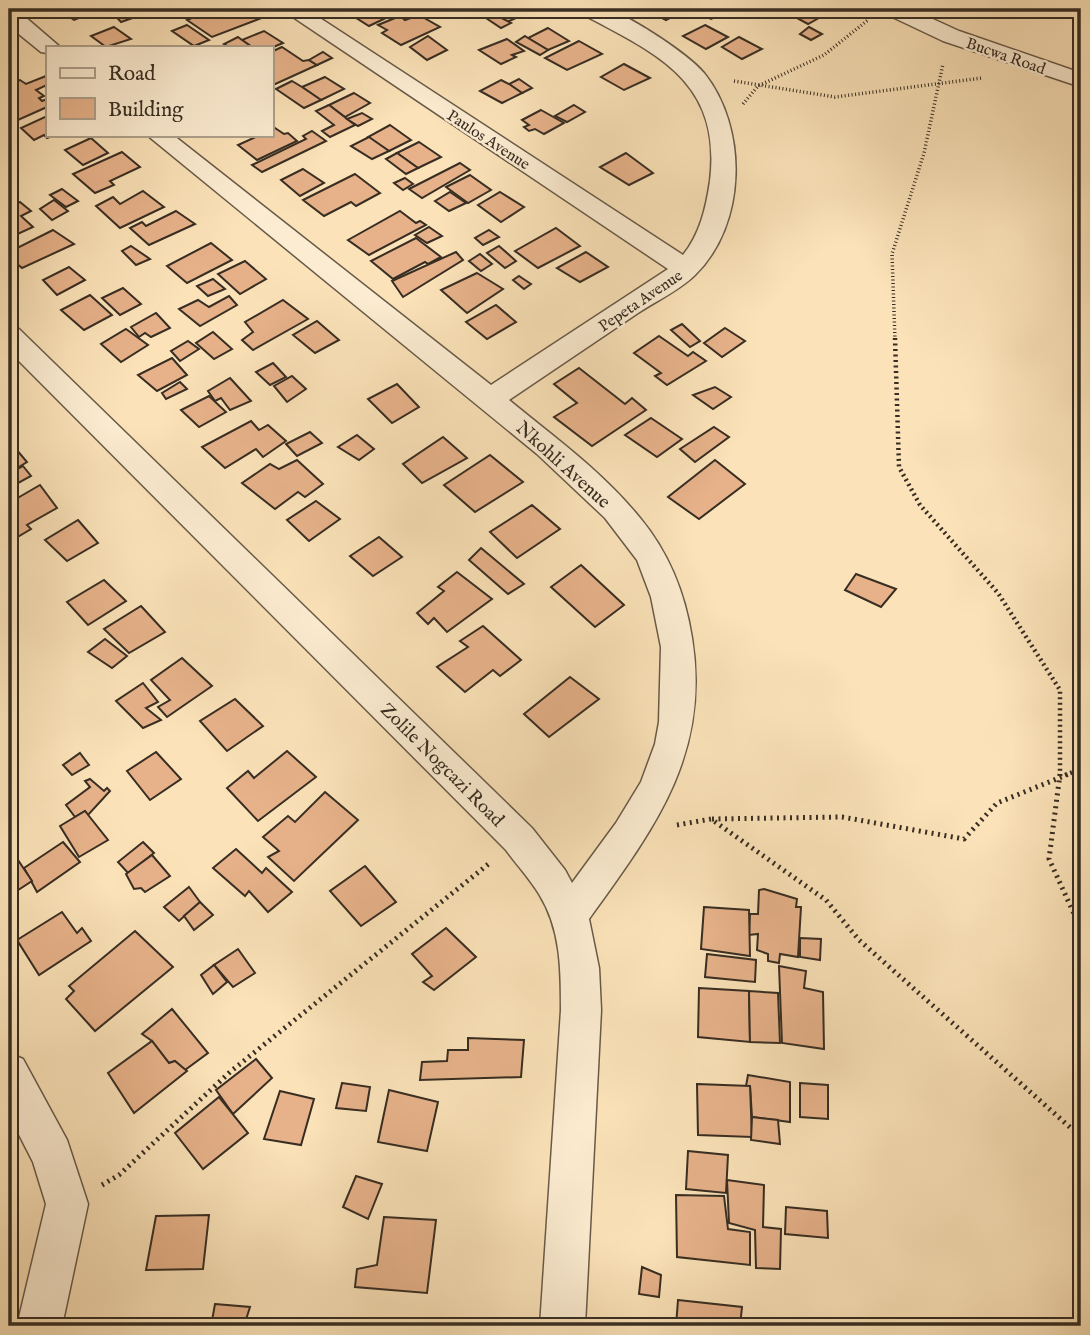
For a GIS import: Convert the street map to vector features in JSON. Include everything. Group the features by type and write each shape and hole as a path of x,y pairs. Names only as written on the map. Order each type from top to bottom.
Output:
{"street":[{"name":"Paulos Avenue","path":"292,9 686,269"},
{"name":"Pepeta Avenue","path":"490,399 686,269 708,240 715,217 721,184 720,127 703,86 689,70 590,9"},
{"name":"Bucwa Road","path":"883,13 1081,80"},
{"path":"9,15 48,46"},
{"name":"Nkohli Avenue","path":"160,136 490,399 594,488 628,523 650,556 668,593 677,640 677,705 673,743 660,780 627,835 569,916"},
{"name":"Zolile Nogcazi Road","path":"9,335 519,839 552,882 569,916 578,957 581,1010 563,1326"},
{"path":"9,1073 52,1155 67,1204 40,1326"}],"path":[{"path":"720,127 758,86 824,55 883,13"},
{"path":"951,36 924,153 892,254 899,467 920,505 998,593 1060,690 1060,778 1049,859 1081,929"},
{"path":"689,70 758,86 835,96 938,86 1041,68"},
{"path":"627,835 711,819 842,817 964,839 997,803 1081,769"},
{"path":"711,819 826,900 859,940 1081,1137"},
{"path":"67,1204 119,1175 230,1072 519,839"}],"building":[{"path":"58,9 102,9 74,20"},
{"path":"109,9 139,9 144,14 121,22"},
{"path":"213,9 265,9 272,14 212,37 187,20"},
{"path":"342,9 397,9 385,14 390,16 369,26"},
{"path":"519,9 527,13 507,22 488,11"},
{"path":"645,9 682,9 685,10 666,20"},
{"path":"712,9 731,10 711,19 701,14"},
{"path":"792,9 814,9 826,14 808,24 786,12"},
{"path":"488,11 511,23 501,28 480,14"},
{"path":"419,15 440,27 401,45 382,33 387,30 378,25 400,16 405,20"},
{"path":"187,25 209,40 194,46 172,31"},
{"path":"705,25 728,37 706,49 683,36"},
{"path":"114,27 131,39 105,46 91,36"},
{"path":"809,27 822,34 811,40 800,34"},
{"path":"548,28 569,41 548,50 528,38"},
{"path":"264,31 283,43 273,47 251,46 242,40"},
{"path":"428,36 447,50 427,60 410,47"},
{"path":"525,36 548,50 540,55 516,42"},
{"path":"238,37 251,46 227,46 224,44"},
{"path":"739,37 762,49 742,59 722,47"},
{"path":"507,39 524,51 512,55 516,57 501,64 479,50"},
{"path":"579,41 602,54 567,70 545,58"},
{"path":"282,47 303,61 309,60 317,65 273,85 273,51"},
{"path":"323,52 332,58 317,65 309,60"},
{"path":"624,64 650,78 624,90 601,77"},
{"path":"46,76 46,85 36,90 44,96 39,98 42,101 46,99 46,107 9,124 9,84 20,80 26,84"},
{"path":"325,77 344,89 321,100 302,87"},
{"path":"519,79 532,88 522,93 509,84"},
{"path":"501,80 522,93 502,103 480,91"},
{"path":"292,81 321,100 304,108 276,89"},
{"path":"354,93 370,103 345,117 329,105"},
{"path":"329,105 355,125 330,137 322,131 334,125 316,111"},
{"path":"574,105 585,112 567,122 555,116"},
{"path":"541,110 564,123 544,134 535,129 529,131 524,127 529,125 522,120"},
{"path":"362,113 372,119 358,126 347,119"},
{"path":"46,116 46,136 52,136 47,138 44,135 34,140 21,128"},
{"path":"390,125 411,140 389,151 368,137"},
{"path":"273,129 288,133 297,141 257,160 238,145 258,136 273,136"},
{"path":"312,131 326,141 262,172 252,165 306,139 303,136"},
{"path":"369,137 389,151 372,159 351,146"},
{"path":"91,138 108,153 83,165 65,150"},
{"path":"419,142 441,157 418,168 397,153"},
{"path":"1074,147 1081,148 1081,187 1077,186"},
{"path":"122,152 140,167 110,181 114,185 95,193 73,174"},
{"path":"397,153 418,168 406,174 386,159"},
{"path":"626,153 653,173 629,185 600,167"},
{"path":"460,163 470,170 422,198 409,189"},
{"path":"303,169 324,183 300,196 281,180"},
{"path":"355,174 380,193 356,206 351,202 324,216 303,200"},
{"path":"470,175 491,190 468,203 446,187"},
{"path":"405,178 413,184 403,190 394,183"},
{"path":"62,189 78,201 66,207 50,195"},
{"path":"143,191 164,207 120,228 96,206 113,197 120,204"},
{"path":"450,192 466,203 449,211 435,201"},
{"path":"500,192 524,207 501,222 478,205"},
{"path":"54,200 68,211 52,220 40,209"},
{"path":"20,202 31,211 21,216 33,227 9,238 9,207"},
{"path":"176,211 195,224 149,245 130,228 142,222 146,226"},
{"path":"400,211 416,223 420,221 426,225 369,255 348,240"},
{"path":"429,227 442,236 427,243 415,235"},
{"path":"556,228 580,246 538,268 515,251"},
{"path":"53,230 74,244 22,268 9,257 9,252"},
{"path":"489,230 499,237 483,245 475,238"},
{"path":"416,238 441,257 428,264 425,262 393,279 371,261"},
{"path":"211,243 232,260 187,283 167,266"},
{"path":"131,246 150,259 136,265 122,251"},
{"path":"499,246 516,261 505,268 487,253"},
{"path":"456,252 463,260 403,297 392,281"},
{"path":"586,252 608,267 580,282 557,268"},
{"path":"480,254 492,264 481,271 469,261"},
{"path":"245,261 266,279 240,294 218,274"},
{"path":"69,267 85,280 57,295 43,280"},
{"path":"477,273 503,289 467,313 441,290"},
{"path":"519,276 531,284 524,289 513,280"},
{"path":"213,279 225,289 208,296 197,286"},
{"path":"123,288 141,304 120,315 102,298"},
{"path":"90,295 112,315 84,330 61,310"},
{"path":"229,296 237,305 200,326 179,309 198,300 209,307"},
{"path":"283,300 308,319 253,350 242,340 253,332 245,322"},
{"path":"496,305 516,322 487,339 466,322"},
{"path":"156,313 170,328 151,337 145,333 139,337 131,327"},
{"path":"317,321 339,340 315,353 293,335"},
{"path":"682,324 700,341 690,347 671,330"},
{"path":"725,328 745,341 722,357 704,343"},
{"path":"126,329 148,345 121,362 101,344"},
{"path":"213,332 232,349 214,359 196,343"},
{"path":"659,336 688,356 693,352 706,361 667,385 655,376 661,373 634,353"},
{"path":"188,341 199,349 180,361 171,351"},
{"path":"172,358 187,375 157,391 138,375"},
{"path":"273,363 286,377 270,385 256,372"},
{"path":"579,368 625,404 632,398 646,410 592,446 554,417 577,403 554,384"},
{"path":"292,376 306,389 287,402 274,386"},
{"path":"230,378 251,401 230,410 221,398 215,401 208,391"},
{"path":"180,382 187,389 166,399 162,393"},
{"path":"397,384 419,407 392,423 368,399"},
{"path":"715,387 731,397 713,409 693,395"},
{"path":"209,396 226,412 199,427 181,410"},
{"path":"651,418 682,439 657,457 625,435"},
{"path":"251,421 259,430 268,425 286,441 263,457 256,449 225,468 202,447"},
{"path":"714,427 729,437 695,462 680,449"},
{"path":"310,432 322,443 297,456 286,444"},
{"path":"357,435 374,449 359,460 338,447"},
{"path":"443,437 467,458 422,483 403,464"},
{"path":"9,443 27,462 9,473"},
{"path":"490,455 523,482 475,512 444,485"},
{"path":"297,460 323,484 305,497 298,492 275,509 242,483 270,464 279,469"},
{"path":"715,460 745,484 699,519 668,497"},
{"path":"23,466 31,476 9,488 9,474"},
{"path":"40,485 57,508 27,525 31,529 9,542 9,503"},
{"path":"316,501 340,519 309,541 287,520"},
{"path":"532,505 560,529 517,558 490,532"},
{"path":"78,520 98,543 67,561 45,540"},
{"path":"379,537 402,557 373,576 350,556"},
{"path":"481,548 524,584 508,594 469,560"},
{"path":"581,565 624,605 595,627 551,587"},
{"path":"457,572 492,599 447,632 434,618 428,624 417,613 444,591 438,587"},
{"path":"856,574 896,589 881,607 845,590"},
{"path":"104,580 126,601 88,625 67,602"},
{"path":"141,606 165,632 129,653 104,629"},
{"path":"483,626 521,660 500,676 493,670 465,692 437,667 468,647 460,641"},
{"path":"105,639 127,656 112,668 88,652"},
{"path":"182,658 212,686 167,717 158,707 170,700 151,680"},
{"path":"570,677 599,699 549,737 524,714"},
{"path":"143,683 158,702 146,708 161,720 143,728 116,701"},
{"path":"235,699 263,726 227,751 200,721"},
{"path":"287,751 316,777 258,821 227,788 248,771 254,778"},
{"path":"156,752 181,779 150,800 127,771"},
{"path":"80,753 89,765 72,775 63,765"},
{"path":"90,779 104,791 107,788 110,791 88,815 85,811 75,817 66,805 90,787 85,781"},
{"path":"325,792 358,820 294,881 268,857 279,851 263,837 288,816 295,822"},
{"path":"85,811 108,840 79,857 60,826"},
{"path":"63,842 80,862 37,892 24,868"},
{"path":"143,842 154,853 128,873 118,862"},
{"path":"236,849 262,873 266,868 292,892 268,912 249,891 245,896 213,868"},
{"path":"12,851 32,881 9,896 9,853"},
{"path":"152,855 170,876 145,892 141,888 134,889 126,874"},
{"path":"365,866 396,902 361,926 330,891"},
{"path":"189,887 200,902 179,921 164,907"},
{"path":"764,889 797,899 796,907 801,907 798,957 780,954 779,963 768,961 768,954 757,950 758,934 749,935 750,914 758,914 759,890"},
{"path":"200,902 213,915 194,930 184,916"},
{"path":"704,907 749,910 750,956 701,949"},
{"path":"62,912 77,933 82,928 91,941 39,975 17,940"},
{"path":"446,928 476,957 434,990 423,982 432,976 412,954"},
{"path":"135,931 173,967 95,1031 66,999 74,991 69,986"},
{"path":"800,938 821,939 820,960 800,957"},
{"path":"238,949 255,973 233,987 214,965"},
{"path":"707,954 756,960 755,982 705,977"},
{"path":"214,965 227,982 213,994 201,975"},
{"path":"779,966 806,971 804,988 823,992 824,1049 782,1043"},
{"path":"699,988 749,991 750,1042 698,1037"},
{"path":"749,991 778,993 780,1043 750,1042"},
{"path":"172,1009 208,1053 185,1070 175,1061 169,1063 152,1041 142,1034"},
{"path":"468,1038 524,1040 521,1077 420,1080 422,1062 447,1061 448,1050 468,1050"},
{"path":"152,1041 169,1063 175,1061 187,1071 134,1113 108,1073"},
{"path":"256,1059 272,1078 233,1114 216,1090"},
{"path":"748,1075 790,1082 790,1122 752,1117 750,1086 746,1086"},
{"path":"342,1083 370,1087 366,1111 336,1108"},
{"path":"800,1083 828,1085 828,1119 800,1117"},
{"path":"697,1084 750,1086 752,1137 698,1135"},
{"path":"389,1090 438,1102 427,1151 378,1142"},
{"path":"280,1091 314,1099 301,1145 264,1139"},
{"path":"219,1097 248,1133 203,1169 175,1133"},
{"path":"752,1117 778,1120 780,1144 751,1140"},
{"path":"688,1151 728,1155 726,1193 686,1189"},
{"path":"356,1176 382,1184 368,1219 343,1207"},
{"path":"727,1180 764,1185 763,1227 781,1229 780,1269 756,1268 755,1230 729,1223"},
{"path":"676,1195 724,1196 728,1229 750,1232 750,1265 677,1257"},
{"path":"786,1207 827,1211 828,1238 785,1234"},
{"path":"209,1215 203,1269 146,1270 156,1216"},
{"path":"384,1217 436,1220 427,1293 355,1287 357,1269 377,1265"},
{"path":"642,1267 661,1275 659,1297 639,1294"},
{"path":"678,1300 742,1307 740,1326 676,1326"},
{"path":"215,1304 250,1307 244,1326 211,1326"}]}
